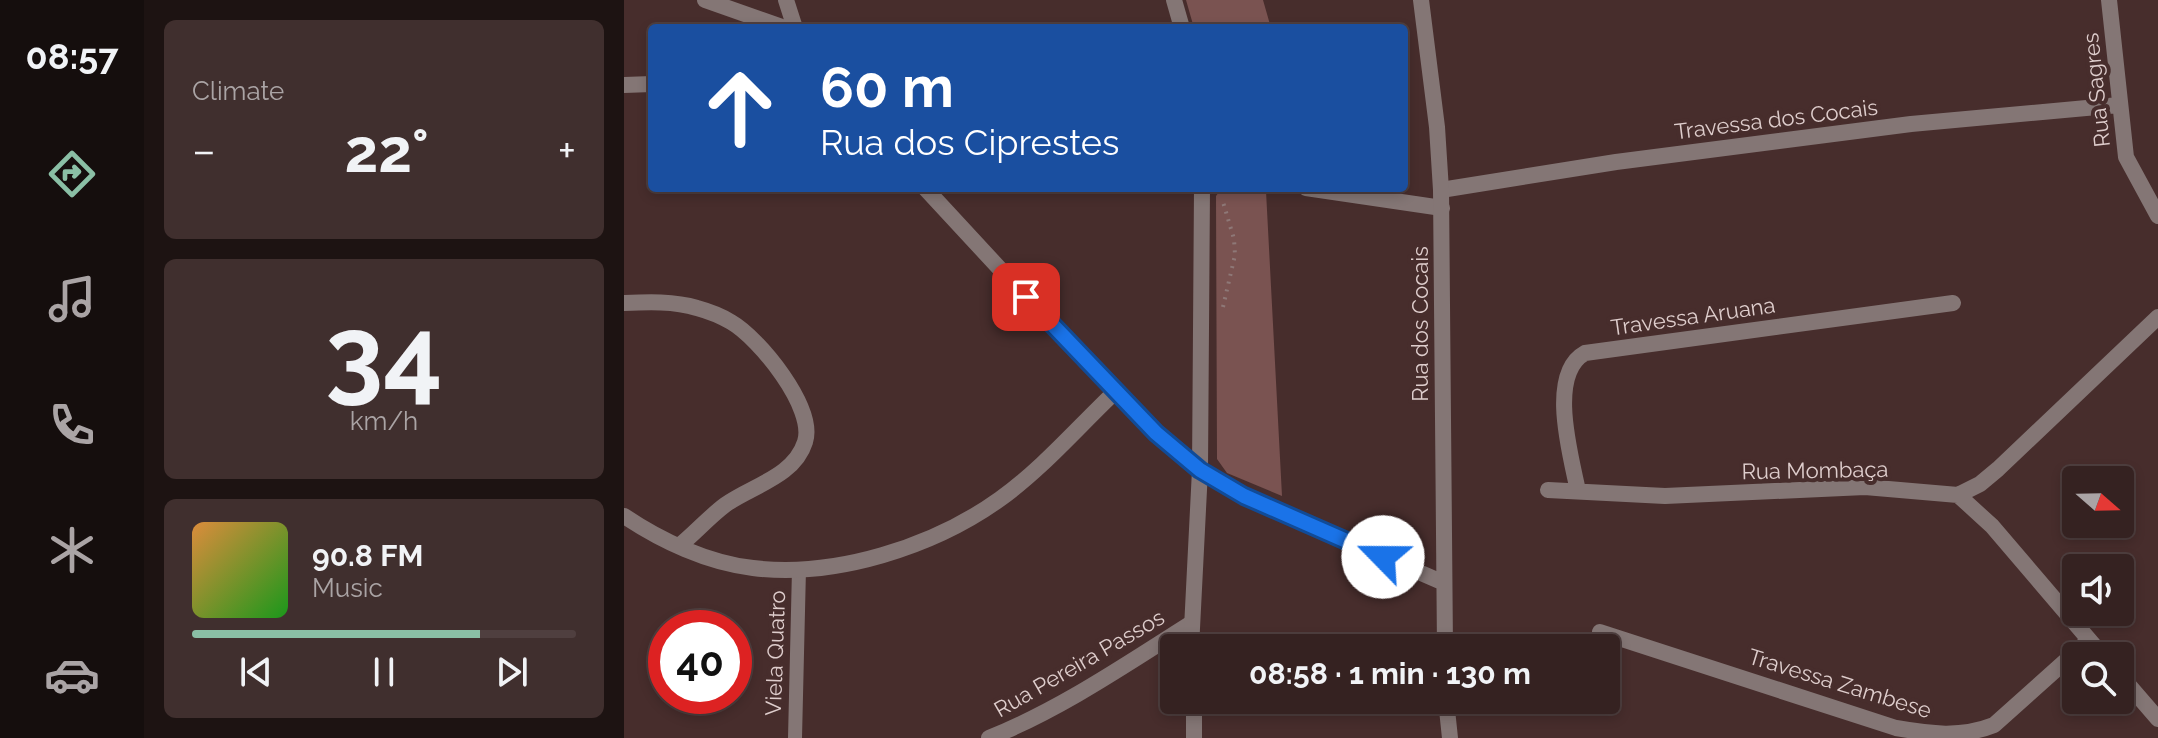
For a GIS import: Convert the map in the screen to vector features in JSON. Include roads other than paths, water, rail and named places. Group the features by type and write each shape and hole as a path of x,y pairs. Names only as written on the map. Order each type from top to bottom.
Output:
{"street":[{"path":"705,0 774,24"},
{"path":"786,0 794,24"},
{"path":"1174,0 1181,24"},
{"name":"Rua dos Cocais","path":"1421,0 1442,208 1445,634"},
{"name":"Rua Sagres","path":"2109,0 2126,157 2158,216"},
{"path":"624,85 648,84"},
{"name":"Travessa dos Cocais","path":"1441,190 1616,162 1911,124 2119,105"},
{"path":"929,192 1156,433 1200,470 1244,496 1444,583"},
{"path":"1190,634 1200,470 1202,192"},
{"path":"1333,192 1442,208"},
{"path":"624,303 655,301 696,307 733,323 794,390 803,414 806,441 795,459 776,477 725,505 679,546"},
{"name":"Travessa Aruana","path":"1578,491 1563,389 1570,367 1576,358 1585,353 1953,303"},
{"path":"2089,640 1992,526 1958,495 1980,484 1998,469 2158,317"},
{"path":"624,516 679,546 728,564 751,568 799,569 891,553 952,528 1000,499 1116,391"},
{"name":"Rua Mombaça","path":"1548,490 1665,496 1865,487 1958,495"},
{"name":"Rua Pereira Passos","path":"989,738 1039,716 1091,687 1190,624"},
{"name":"Travessa Zambese","path":"1600,632 1896,728 1942,735 1982,730 1994,725 2089,640"},
{"path":"2134,691 2158,719"},
{"path":"1194,738 1195,714"},
{"path":"1197,714 1205,738"},
{"path":"1447,714 1450,738"}],"lane":[{"name":"Viela Quatro","path":"795,738 799,569"}]}
